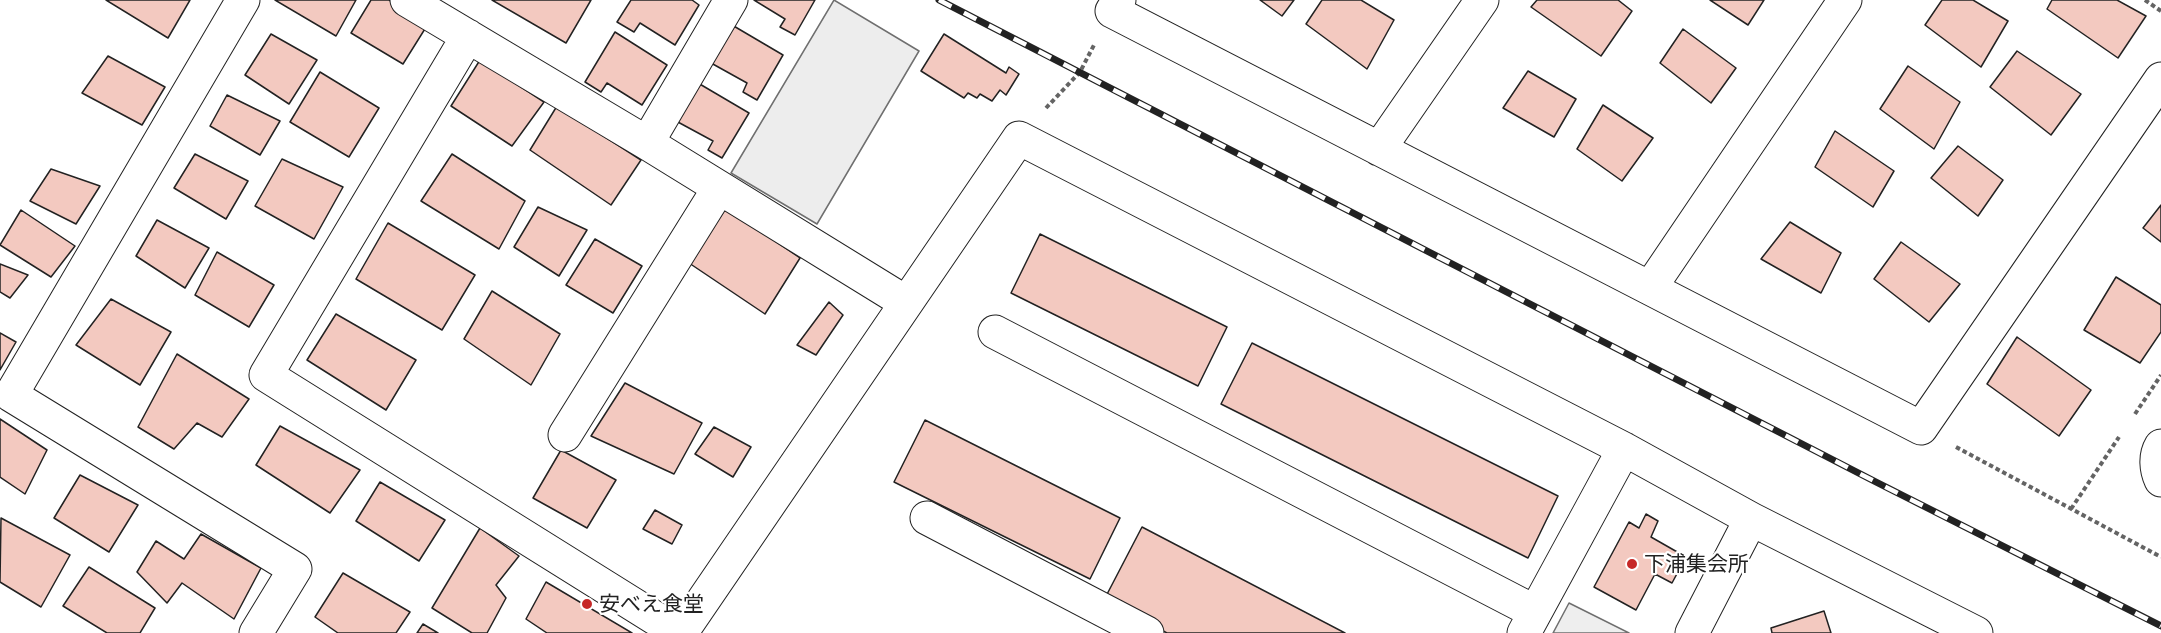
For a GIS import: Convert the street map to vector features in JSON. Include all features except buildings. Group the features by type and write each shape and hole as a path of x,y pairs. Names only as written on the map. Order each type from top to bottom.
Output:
{"street":[{"path":"243,0 11,395 295,569 256,633"},
{"path":"407,0 647,143 905,302"},
{"path":"647,143 731,0"},
{"path":"1379,148 1482,0"},
{"path":"1650,288 1845,0"},
{"path":"1116,5 1379,148 1921,428 2161,80"},
{"path":"468,36 266,375 680,633 1019,138 1624,449 1751,519 1960,628"},
{"path":"565,435 719,188"},
{"path":"995,332 1529,622 1624,449"},
{"path":"2161,446 2157,452 2157,471 2161,480"},
{"path":"927,518 1147,633"},
{"path":"1692,633 1751,519"},
{"path":"1709,601 1719,633"}],"path":[{"path":"2145,0 2161,11"},
{"path":"1019,138 1080,72 1116,5"},
{"path":"2129,423 2161,375"},
{"path":"1921,428 2161,557"},
{"path":"2071,509 2122,432"}],"shaded area":[{"path":"834,0 919,51 817,224 731,173"},
{"path":"1569,603 1629,633 1553,633"}],"railway":[{"path":"939,0 2161,626"}],"place":[{"name":"下浦集会所","path":"1632,564"},
{"name":"安べえ食堂","path":"587,604"}]}
